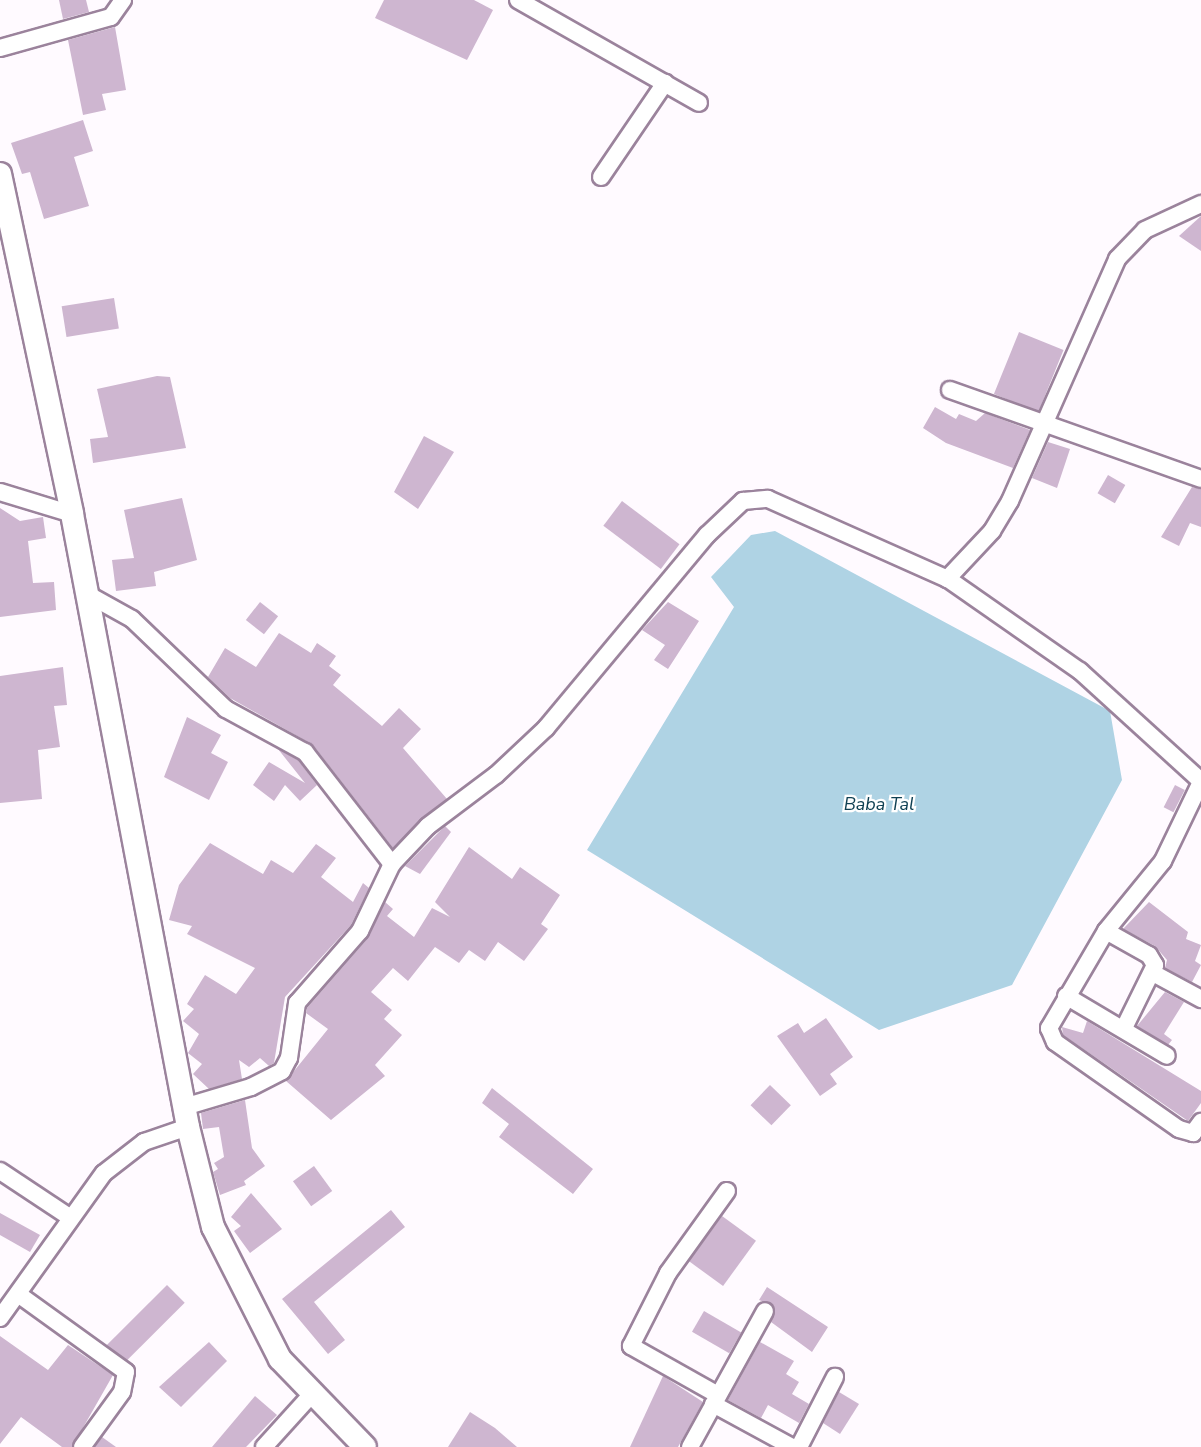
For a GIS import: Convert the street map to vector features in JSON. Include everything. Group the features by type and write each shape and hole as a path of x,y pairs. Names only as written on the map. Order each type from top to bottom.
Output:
{"street":[{"path":"0,48 111,17 123,0"},
{"path":"518,0 699,103"},
{"path":"602,177 665,84"},
{"path":"1,181 72,514 186,1117 213,1227 280,1359 365,1447"},
{"path":"947,579 992,531 1117,259 1145,230 1201,204"},
{"path":"950,390 1201,479"},
{"path":"0,492 72,514"},
{"path":"2,1310 18,1294 71,1218 123,1155 186,1117 282,1071 289,1058 297,1003 360,931 392,864 428,826 496,776 546,728 707,535 742,501 768,499 947,579 1080,671 1201,782 1163,861 1106,931 1049,1028 1055,1042 1179,1129 1193,1133 1201,1122"},
{"path":"87,594 132,619 226,709 304,752 392,864"},
{"path":"1106,931 1149,955 1153,973 1125,1026"},
{"path":"1153,973 1201,999"},
{"path":"1066,996 1125,1026 1167,1056"},
{"path":"0,1171 71,1218"},
{"path":"727,1191 668,1273 631,1346 792,1447"},
{"path":"18,1294 126,1372 122,1392 82,1447"},
{"path":"690,1447 765,1311"},
{"path":"799,1447 835,1377"},
{"path":"264,1447 313,1393"}],"water":[{"name":"Baba Tal","path":"775,531 1110,711 1122,780 1012,985 879,1030 587,850 734,607 711,577 751,535"}],"building":[{"path":"59,0 86,0 89,12 63,19"},
{"path":"384,0 474,0 493,10 467,60 375,18"},
{"path":"115,27 126,90 102,94 106,110 83,115 68,40"},
{"path":"83,120 93,151 74,157 89,206 44,219 30,172 22,174 11,143"},
{"path":"1201,216 1201,251 1179,236"},
{"path":"114,298 119,329 67,337 62,306"},
{"path":"1019,332 1064,350 1038,412 994,394"},
{"path":"157,376 170,377 186,448 93,463 90,439 108,437 97,389"},
{"path":"935,407 956,419 959,414 976,421 985,413 1030,430 1013,468 946,443 923,428"},
{"path":"424,436 454,452 418,509 394,492"},
{"path":"1048,442 1070,449 1057,488 1032,478"},
{"path":"1108,475 1125,485 1115,503 1098,493"},
{"path":"1192,487 1201,489 1201,527 1190,523 1179,546 1161,537"},
{"path":"182,498 197,560 154,572 156,586 116,591 112,560 134,558 124,510"},
{"path":"622,501 680,544 661,569 603,526"},
{"path":"0,508 20,521 43,517 46,538 28,541 33,583 54,582 56,610 0,617"},
{"path":"260,602 278,616 264,634 246,620"},
{"path":"668,602 699,621 668,669 654,660 665,645 642,630"},
{"path":"279,633 311,653 317,643 336,656 329,666 341,675 333,685 382,726 399,708 421,729 403,748 447,799 393,848 313,745 230,698 208,677 225,648 256,667"},
{"path":"63,667 67,705 54,706 60,747 38,750 42,799 0,803 0,676"},
{"path":"187,717 221,735 211,753 228,762 209,800 164,777"},
{"path":"278,749 298,760 317,785 300,801 285,785 274,801 253,785 269,762 305,783"},
{"path":"1175,785 1185,790 1173,812 1164,807"},
{"path":"445,826 451,832 420,874 405,866"},
{"path":"210,843 263,874 271,860 293,873 316,844 336,858 321,877 353,902 363,883 369,888 351,925 285,997 274,1063 269,1066 260,1058 249,1067 239,1060 242,1079 209,1089 193,1074 202,1064 188,1053 199,1034 183,1021 194,1009 187,1004 205,975 236,994 255,968 187,934 192,926 169,920 179,885"},
{"path":"469,847 512,879 520,867 560,895 541,924 548,929 524,961 498,942 485,961 469,950 459,963 435,947 408,981 393,968 371,992 392,1010 384,1019 402,1035 375,1065 385,1076 331,1120 286,1081 328,1029 306,1013 307,1008 368,938 385,902 393,909 387,916 414,937 432,908 450,917 435,902"},
{"path":"1149,902 1188,932 1186,939 1201,945 1195,961 1201,965 1192,982 1165,968 1167,960 1155,946 1123,929"},
{"path":"1165,992 1184,1002 1164,1034 1172,1040 1168,1045 1137,1026"},
{"path":"826,1018 853,1057 830,1074 837,1084 820,1096 777,1036 798,1023 804,1033"},
{"path":"1087,1021 1201,1091 1201,1103 1188,1121 1063,1035 1062,1027 1083,1033"},
{"path":"770,1085 791,1105 771,1125 751,1105"},
{"path":"492,1088 593,1169 573,1194 499,1137 509,1124 482,1103"},
{"path":"245,1100 252,1148 265,1166 244,1181 246,1185 220,1195 213,1172 218,1169 214,1163 224,1157 219,1127 203,1129 201,1113"},
{"path":"314,1166 332,1191 311,1206 293,1181"},
{"path":"251,1193 282,1229 250,1253 234,1231 241,1226 231,1217"},
{"path":"391,1210 405,1227 314,1302 345,1340 328,1354 282,1299"},
{"path":"0,1213 40,1235 30,1252 0,1235"},
{"path":"722,1216 756,1241 723,1286 689,1261"},
{"path":"167,1285 185,1303 125,1363 107,1345"},
{"path":"767,1287 828,1327 812,1352 771,1322 774,1306 759,1300"},
{"path":"704,1311 741,1332 729,1353 692,1332"},
{"path":"0,1336 48,1370 68,1345 113,1375 72,1447 62,1447 21,1417 0,1444"},
{"path":"209,1342 227,1361 181,1407 159,1387"},
{"path":"760,1342 794,1361 786,1374 799,1382 792,1394 809,1404 799,1423 768,1405 761,1418 728,1400"},
{"path":"663,1376 703,1402 678,1447 630,1447"},
{"path":"839,1392 859,1404 840,1434 823,1423"},
{"path":"255,1396 277,1415 246,1447 212,1447"},
{"path":"470,1412 495,1428 517,1447 448,1447"},
{"path":"102,1437 116,1447 95,1447"}]}
